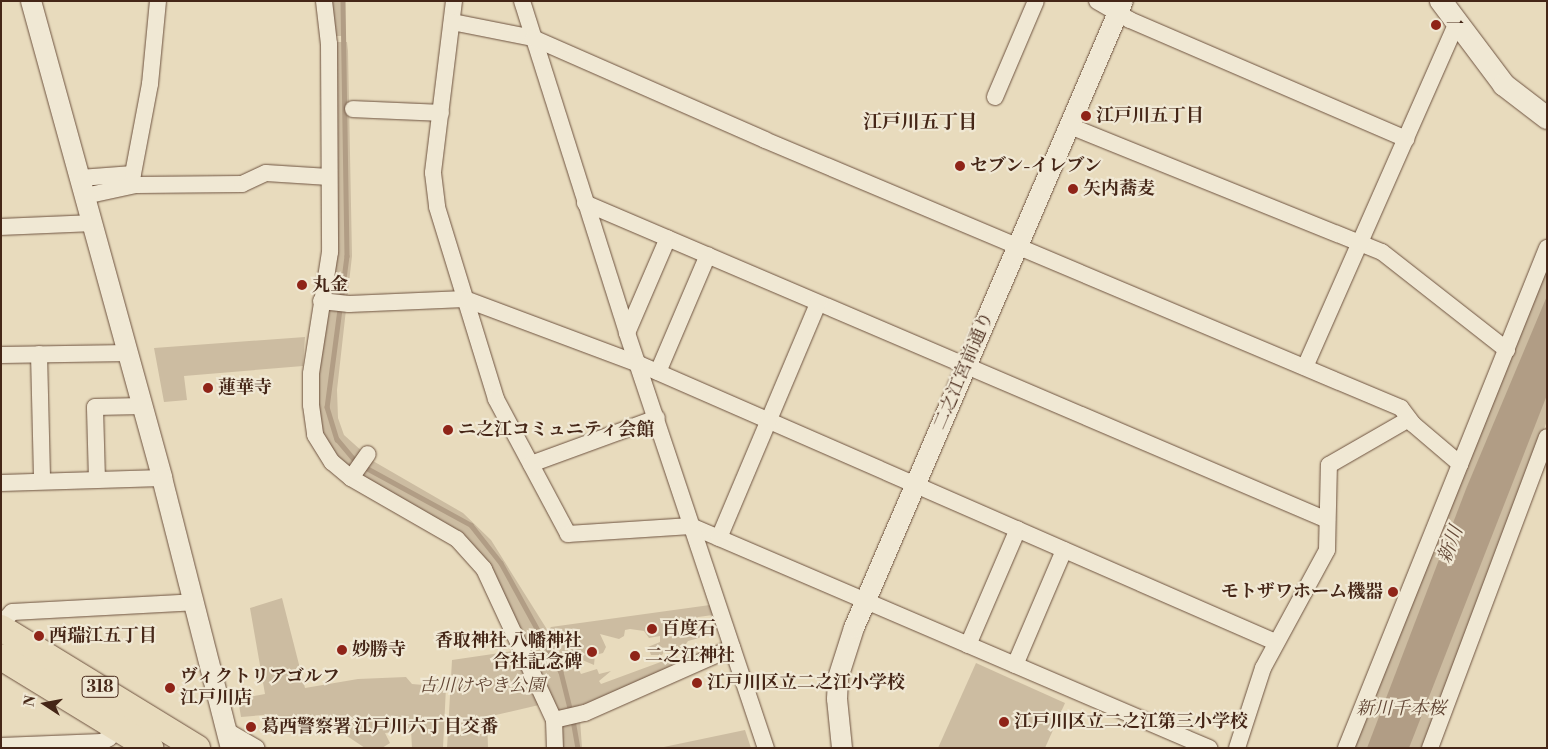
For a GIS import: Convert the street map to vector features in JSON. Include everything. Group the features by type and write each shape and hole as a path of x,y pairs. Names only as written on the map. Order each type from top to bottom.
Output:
{"main road":[{"path":"1441,1 1504,85 1547,118"},
{"name":"318","path":"1,628 123,716 150,748"},
{"name":"318","path":"1,657 123,716 198,748"}],"street":[{"path":"31,1 129,353 229,740 257,748"},
{"path":"83,187 133,174 150,84 158,1"},
{"path":"324,1 329,44 330,252 311,374 311,405 315,435 332,462 351,478 457,539 484,569 558,719 555,748"},
{"path":"454,1 433,173 437,207 496,399 568,534 691,526 1209,748"},
{"path":"522,1 627,333 639,364 766,748"},
{"path":"995,97 1036,1"},
{"path":"1097,1 1120,7 1130,20 1406,139"},
{"name":"二之江宮前通り","path":"842,748 837,699 838,678 865,600 1120,7"},
{"path":"452,22 533,38 765,140 1401,408 1409,420 1460,464"},
{"path":"1305,367 1457,23"},
{"path":"353,109 440,113"},
{"path":"1070,126 1382,252 1507,350"},
{"path":"83,187 242,184 266,173 329,177"},
{"path":"585,203 1327,520"},
{"path":"1,227 92,223"},
{"path":"627,333 668,238"},
{"path":"1346,748 1547,248"},
{"path":"658,372 708,255"},
{"path":"321,301 348,304 465,299 658,372 1275,642"},
{"path":"719,538 818,304"},
{"path":"1,355 129,353"},
{"path":"39,354 42,481"},
{"path":"96,480 95,407 143,406"},
{"path":"531,464 657,418"},
{"path":"1237,748 1263,668 1275,642 1327,550 1329,465 1409,420"},
{"path":"1430,748 1547,436"},
{"path":"351,478 368,454"},
{"path":"1,483 162,478"},
{"path":"968,645 1018,529"},
{"path":"1015,665 1064,550"},
{"path":"1,624 12,612 194,602"},
{"path":"558,719 581,713 732,648"},
{"path":"1,746 102,742 123,716"}],"green space":[{"path":"332,1 341,1 344,36 336,36"},
{"path":"333,42 347,42 348,51 352,256 337,390 338,418 344,435 373,461 463,513 491,540 548,631 551,627 710,605 713,615 698,617 690,623 685,619 675,620 678,633 685,633 686,626 697,624 702,624 706,632 699,638 688,641 682,650 667,648 662,655 651,655 648,647 660,642 660,636 649,638 644,631 625,630 624,636 619,639 600,634 606,647 603,653 595,655 594,665 580,659 576,664 581,674 597,669 599,674 611,671 599,681 601,684 677,656 680,665 606,700 579,705 582,748 561,748 520,631 488,565 336,459 320,433 317,395 326,313"},
{"name":"新川千本桜","path":"1547,262 1547,421 1423,748 1349,748"},
{"path":"305,337 303,366 184,376 187,400 164,402 154,348"},
{"path":"282,598 305,688 358,679 406,677 412,684 446,687 443,748 412,748 411,730 385,733 390,743 382,748 365,748 335,728 266,726 264,715 241,717 238,699 265,694 250,608"},
{"name":"古川けやき公園","path":"513,651 539,705 487,717 488,748 447,748 452,660"},
{"name":"江戸川区立二之江第三小学校","path":"976,663 1065,703 1045,748 938,748"},
{"path":"745,730 751,748 659,748"}],"water":[{"name":"新川千本桜","path":"1547,296 1547,395 1409,748 1367,748 1466,489"}],"waterway":[{"path":"343,1 347,256 327,407 337,439 357,463"},
{"path":"363,466 471,525 501,563 561,672 571,712"},
{"path":"573,720 578,748"}],"place":[{"name":"一","path":"1436,25"},
{"name":"江戸川五丁目","path":"1086,116"},
{"name":"セブン-イレブン","path":"960,166"},
{"name":"矢内蕎麦","path":"1073,189"},
{"name":"丸金","path":"302,285"},
{"name":"蓮華寺","path":"208,388"},
{"name":"ニ之江コミュニティ会館","path":"448,430"},
{"name":"モトザワホーム機器","path":"1393,592"},
{"name":"百度石","path":"652,629"},
{"name":"西瑞江五丁目","path":"39,636"},
{"name":"妙勝寺","path":"342,650"},
{"name":"香取神社 八幡神社 合社記念碑","path":"592,652"},
{"name":"二之江神社","path":"635,656"},
{"name":"江戸川区立二之江小学校","path":"697,683"},
{"name":"ヴィクトリアゴルフ 江戸川店","path":"170,688"},
{"name":"江戸川区立二之江第三小学校","path":"1004,722"},
{"name":"葛西警察署 江戸川六丁目交番","path":"251,727"}],"district":[{"name":"江戸川五丁目","path":"920,123"}],"water label":[{"name":"新川","path":"1451,545"}]}
